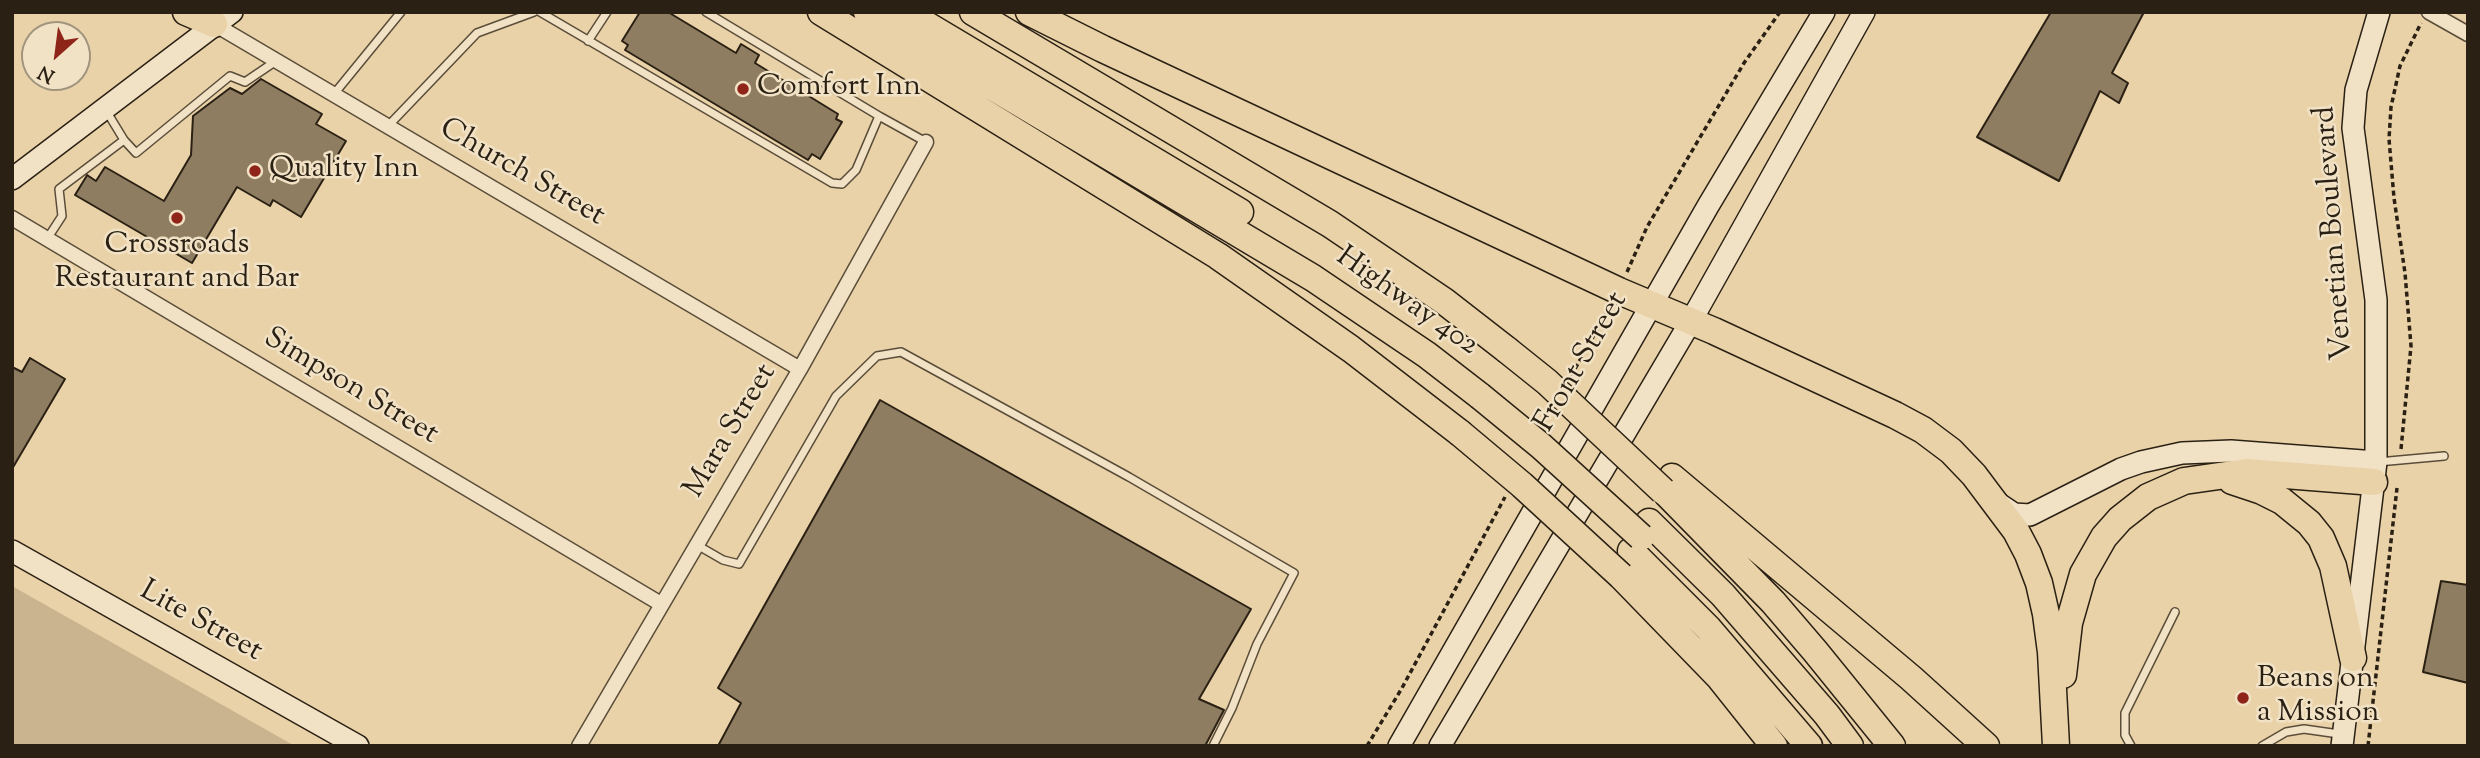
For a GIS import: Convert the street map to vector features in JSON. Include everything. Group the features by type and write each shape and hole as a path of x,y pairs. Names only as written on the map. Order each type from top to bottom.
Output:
{"highway":[{"path":"186,12 223,18"},
{"path":"821,12 1218,256 1351,349 1475,406"},
{"name":"Highway 402","path":"867,12 1313,278 1427,355 1475,406 1541,446 1640,537 1718,614 1830,746"},
{"path":"905,12 1190,181 1325,265 1405,320 1475,406 1522,485 1621,576 1718,677 1774,746"},
{"name":"Highway 402","path":"973,12 1330,224 1444,301 1507,350 1668,484 1815,651 1892,746"},
{"path":"1029,12 1103,49 1923,430 1951,451 1996,502 2016,531 2039,583 2051,652 2056,744"},
{"path":"2056,744 2069,623 2083,574 2104,537 2120,519 2148,497 2184,481 2247,472 2375,472"},
{"path":"2203,478 2225,480 2263,491 2282,500 2309,523 2321,538 2333,566 2353,657"},
{"path":"1668,484 1911,678 1986,746"},
{"path":"1640,537 1708,628 1810,746"},
{"path":"1640,537 1723,595 1827,715 1850,746"}],"main road":[{"name":"Front Street","path":"1399,746 1651,304 1824,12"},
{"path":"1440,746 1690,321 1864,12"},
{"name":"Venetian Boulevard","path":"2343,740 2375,472 2376,300 2353,128 2356,90 2364,55 2379,12"},
{"path":"12,178 223,18"},
{"path":"1996,502 2014,514 2029,515 2121,470 2141,462 2182,453 2231,452 2375,472"},
{"name":"Lite Street","path":"12,551 358,746"}],"street":[{"path":"2429,12 2468,34"},
{"name":"Church Street","path":"223,18 276,61 800,369"},
{"name":"Mara Street","path":"579,746 800,369 926,142"},
{"name":"Simpson Street","path":"12,218 661,604"}],"lane":[{"path":"334,94 401,12"},
{"path":"387,126 477,33 534,12"},
{"path":"540,12 832,183 842,184 856,170 878,116"},
{"path":"588,41 607,12"},
{"path":"706,12 926,142"},
{"path":"104,109 124,141 136,153 230,76 245,82 276,61"},
{"path":"47,239 62,216 59,188 124,141"},
{"path":"696,544 723,560 739,564 836,396 877,356 901,352 1129,477 1294,573 1257,644 1232,708 1213,746"},
{"path":"2375,472 2444,456"},
{"path":"2131,746 2125,735 2125,713 2175,612"},
{"path":"2262,746 2286,732 2304,729 2343,740"}],"shaded area":[{"path":"12,586 295,746 12,746"}],"building":[{"name":"Comfort Inn","path":"640,12 668,12 736,53 741,44 759,55 755,63 838,114 836,119 842,122 820,159 812,154 808,160 625,50 628,45 622,41"},
{"path":"2051,12 2144,12 2112,73 2128,83 2119,103 2100,91 2059,181 1977,137"},
{"name":"Quality Inn","path":"261,79 322,114 316,124 346,141 301,217 273,200 270,206 237,187 192,263 75,195 87,175 96,181 105,167 164,201 191,155 193,116 230,88 242,94"},
{"path":"30,358 65,379 12,469 12,367 22,372"},
{"path":"880,400 1251,609 1199,699 1224,710 1205,746 718,746 741,703 718,688"},
{"path":"2441,581 2468,585 2468,683 2423,672"}],"place":[{"name":"Comfort Inn","path":"743,89"},
{"name":"Quality Inn","path":"255,171"},
{"name":"Crossroads Restaurant and Bar","path":"177,218"},
{"name":"Beans on a Mission","path":"2243,698"}]}
